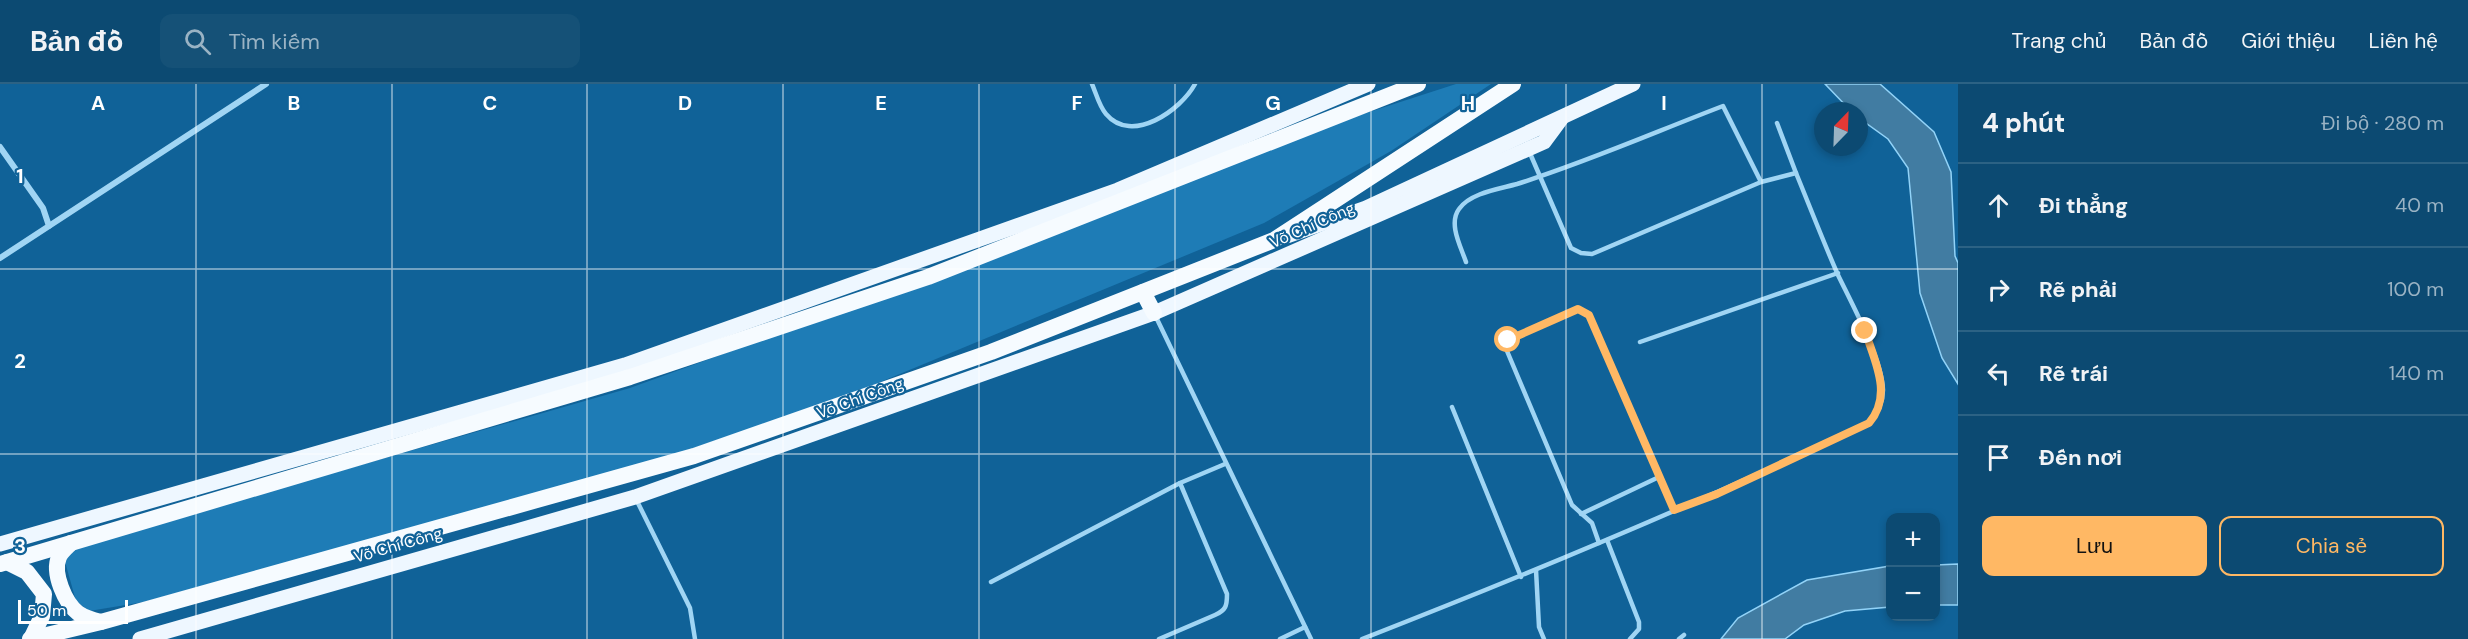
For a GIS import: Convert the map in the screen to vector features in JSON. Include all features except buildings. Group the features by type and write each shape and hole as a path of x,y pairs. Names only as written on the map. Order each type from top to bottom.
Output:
{"highway":[{"path":"4,563 630,377 917,281 1418,84"},
{"name":"Võ Chí Công","path":"31,639 100,622 694,456 991,352 1274,240 1513,84"},
{"path":"1143,292 1154,313"},
{"path":"72,542 59,555 56,567 60,582 72,607 80,614 100,622"},
{"path":"4,563 27,572 44,594 42,616 31,639"}],"main road":[{"path":"0,544 625,365 1118,190 1368,84"},
{"name":"Võ Chí Công","path":"1274,240 1366,208 1633,84"},
{"name":"Võ Chí Công","path":"140,639 635,497 1154,313 1528,150 1544,142 1561,119"}],"street":[{"path":"0,258 266,84"},
{"path":"0,147 43,208 49,226"}],"lane":[{"path":"1092,84 1105,114 1127,126 1148,123 1173,110 1195,84"},
{"path":"1466,262 1454,226 1459,209 1475,197 1540,177 1723,106 1761,182"},
{"path":"1362,639 1521,577 1674,510 1717,494 1869,423 1877,414 1883,390 1865,331 1838,273 1777,123"},
{"path":"1528,150 1571,248 1581,253 1592,254 1761,182 1796,173"},
{"path":"1640,342 1838,273"},
{"path":"1599,543 1592,523 1572,505 1507,351 1508,340 1578,309 1584,310 1589,315 1674,510"},
{"path":"1154,313 1311,639"},
{"path":"1452,407 1521,577"},
{"path":"991,582 1180,483 1225,464"},
{"path":"1581,514 1659,477"},
{"path":"1159,639 1224,611 1227,604 1227,594 1180,483"},
{"path":"635,497 690,608 695,639"},
{"path":"1607,540 1639,622 1639,629 1630,639"},
{"path":"1536,570 1539,627 1544,639"},
{"path":"1280,639 1305,627"},
{"path":"1679,639 1684,635"}],"shaded area":[{"path":"1456,84 1491,84 1391,151 1264,223 849,395 661,459 144,602 89,611 76,601 64,558 71,548 630,388 1116,210 1329,125"},
{"path":"1825,84 1880,84 1934,132 1951,172 1955,256 1958,263 1958,384 1942,358 1920,293 1908,168 1888,139 1868,125 1868,102 1842,102"},
{"path":"1958,564 1958,605 1940,605 1940,565"},
{"path":"1886,567 1886,607 1845,611 1804,625 1785,639 1721,639 1738,618 1807,580"}],"route":[{"path":"1508,340 1578,309 1584,310 1589,315 1674,510 1717,494 1869,423 1877,414 1883,390 1865,331"}]}
